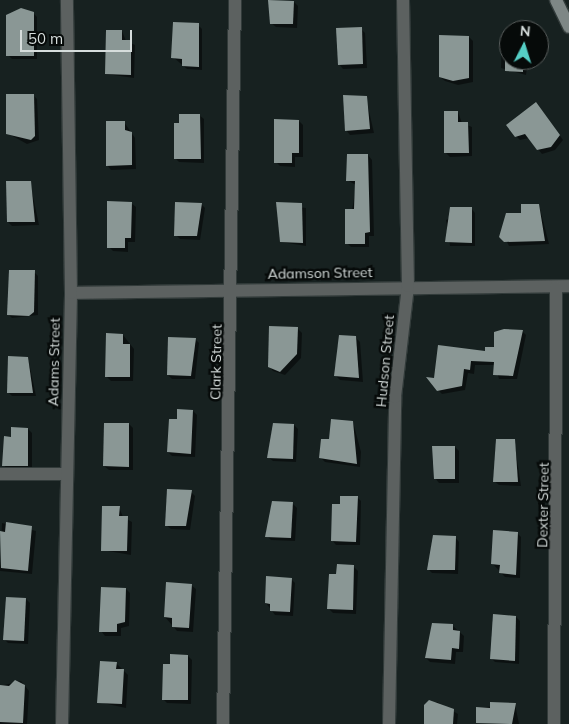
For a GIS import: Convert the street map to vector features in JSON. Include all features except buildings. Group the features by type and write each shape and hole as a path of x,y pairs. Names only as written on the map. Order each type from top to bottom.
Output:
{"main road":[{"path":"556,0 569,27"}],"street":[{"name":"Adams Street","path":"62,724 70,293 67,0"},
{"name":"Clark Street","path":"223,724 233,289 235,0"},
{"name":"Hudson Street","path":"389,724 395,397 408,286 403,0"},
{"name":"Adamson Street","path":"70,293 408,286 563,286"},
{"name":"Dexter Street","path":"554,724 564,406 563,286"},
{"path":"0,474 66,474"}]}
